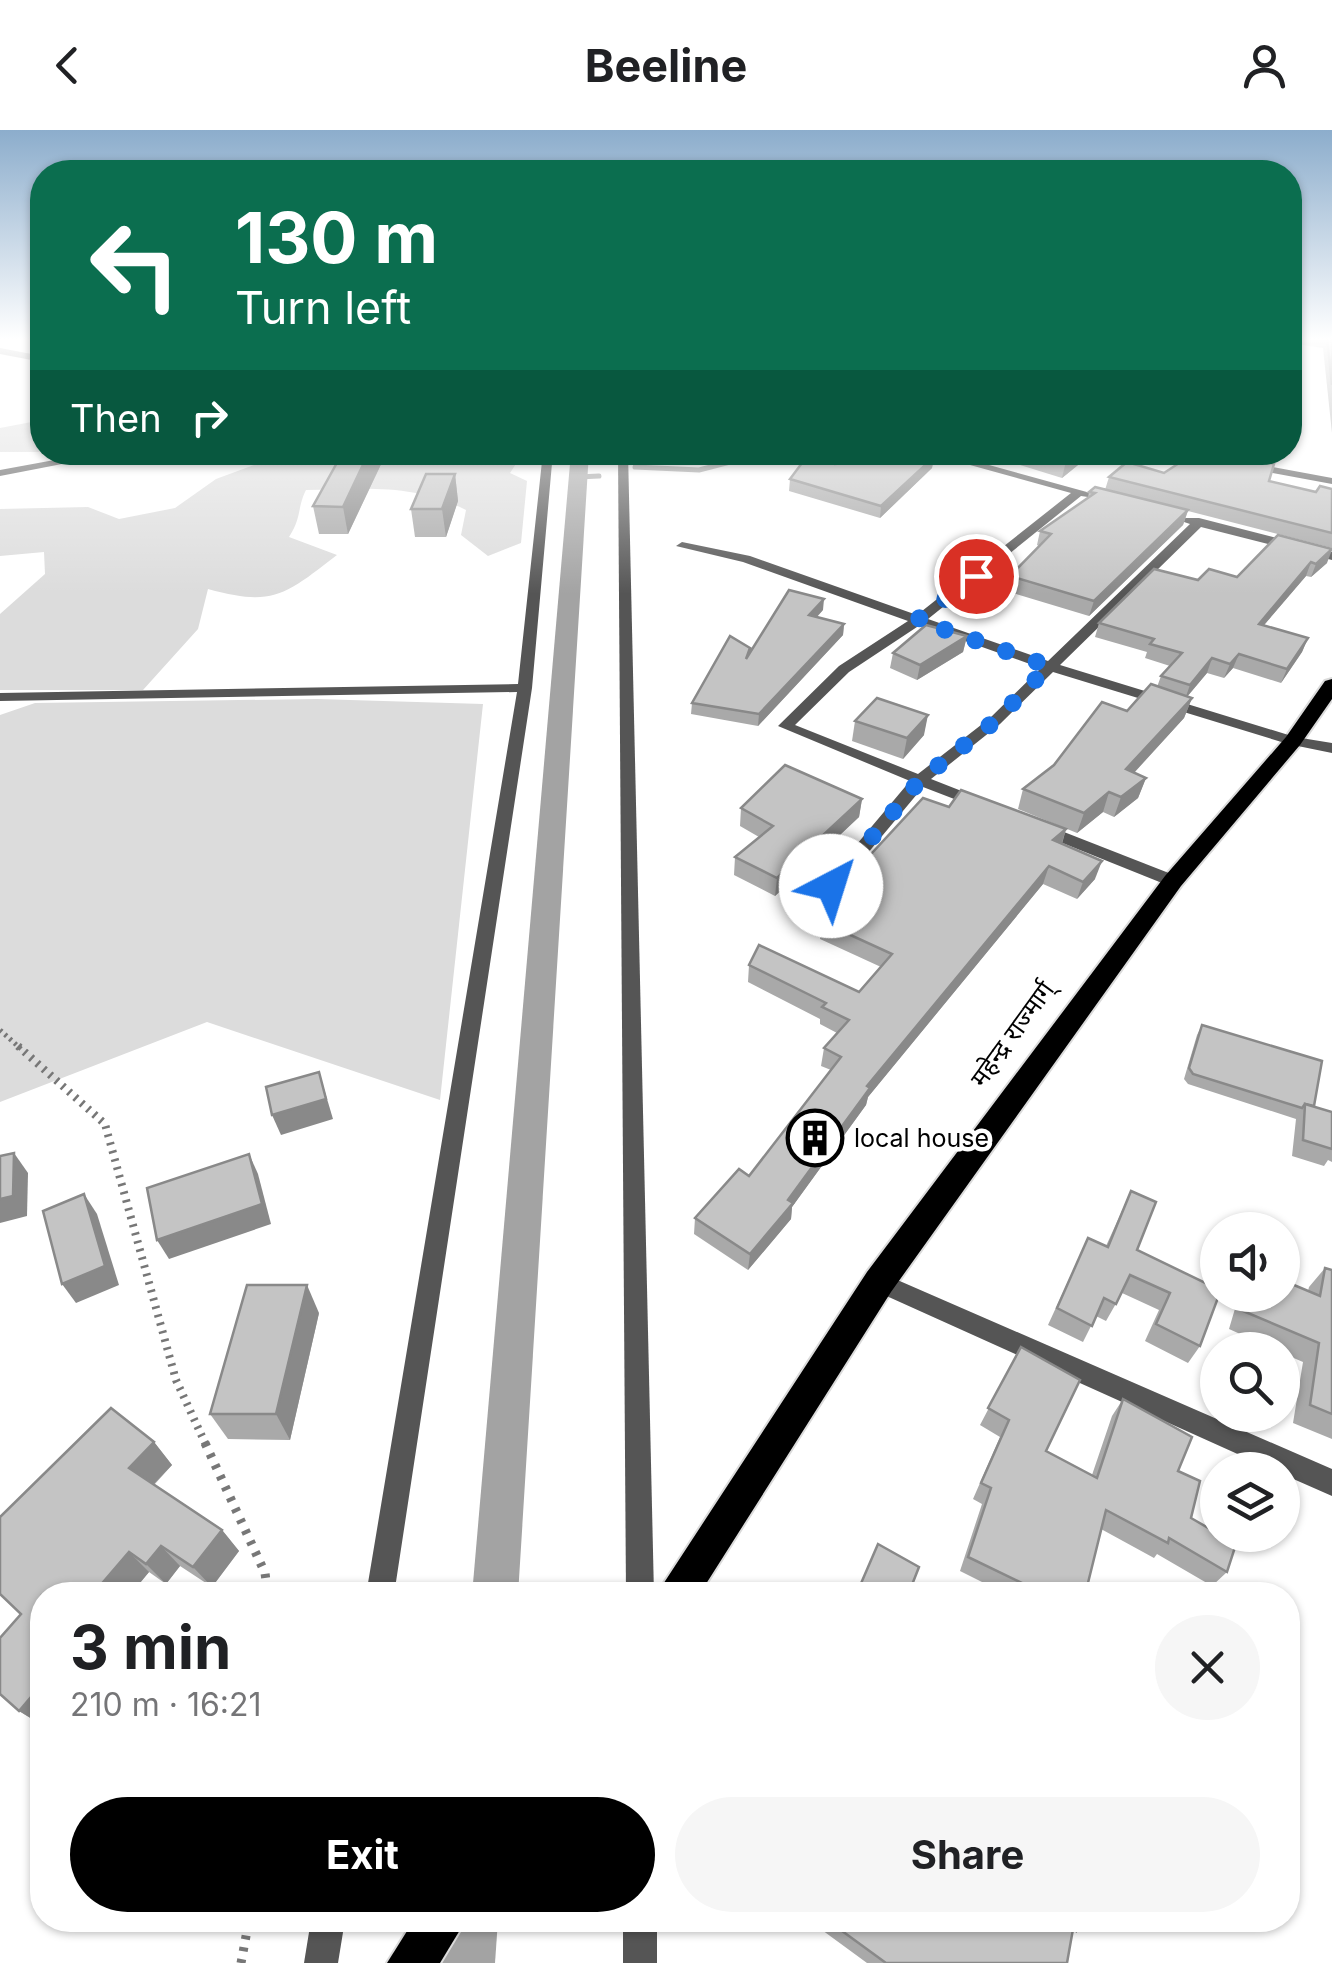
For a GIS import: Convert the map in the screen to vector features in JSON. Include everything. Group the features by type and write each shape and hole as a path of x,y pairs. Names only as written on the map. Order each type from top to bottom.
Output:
{"highway":[{"name":"महेन्द्र राज्मार्ग्","path":"684,1582 879,1282 1174,881 1292,741 1332,685"},
{"path":"411,1963 434,1932"}],"street":[{"path":"0,472 41,465"},
{"path":"382,1582 525,688 547,465"},
{"path":"623,465 640,1582"},
{"path":"977,465 1096,496"},
{"path":"1237,465 1332,481"},
{"path":"992,808 785,726 844,669 917,620 1079,492"},
{"path":"1182,518 1332,556"},
{"path":"831,886 920,780 995,721 1198,522"},
{"path":"682,546 746,560 1049,666 1292,741 1332,748"},
{"path":"0,697 525,688"},
{"path":"1029,823 1174,881"},
{"path":"879,1282 1332,1482"},
{"path":"321,1963 326,1932"},
{"path":"640,1932 640,1963"}],"path":[{"path":"0,1030 105,1124 176,1380 266,1582"},
{"path":"242,1963 247,1932"}],"shaded area":[{"path":"30,423 30,452 0,452 0,428"},
{"path":"254,465 515,465 510,473 527,481 521,543 488,556 461,535 466,510 427,495 388,489 306,490 289,537 337,555 277,594 248,597 208,589 198,629 143,690 0,690 0,614 45,574 44,552 0,556 0,509 88,507 119,519 175,508 216,479"},
{"path":"317,699 483,704 440,1100 207,1022 0,1102 0,715 35,703"}],"building":[{"path":"336,465 363,465 343,507 313,506"},
{"path":"800,465 925,465 881,506 790,479"},
{"path":"1123,465 1164,473 1176,465 1274,465 1269,481 1316,492 1320,486 1332,489 1332,533 1109,477"},
{"path":"426,474 455,474 442,509 411,509"},
{"path":"1095,487 1188,510 1094,601 1010,576 1051,534 1040,531 1095,493 1089,492"},
{"path":"1278,535 1332,549 1316,564 1311,562 1259,624 1308,638 1287,669 1239,654 1230,664 1212,658 1190,685 1161,676 1182,653 1150,644 1154,639 1099,623 1154,569 1198,580 1209,569 1237,577"},
{"path":"789,590 824,599 809,615 844,624 759,714 692,703 730,636 750,648 746,659"},
{"path":"926,625 967,636 920,665 893,653"},
{"path":"1151,684 1192,698 1126,769 1146,778 1121,797 1109,792 1084,813 1023,789 1054,765 1102,702 1127,711"},
{"path":"877,698 928,715 907,738 855,721"},
{"path":"785,765 862,799 777,878 735,857 773,826 741,808"},
{"path":"961,790 1066,829 1053,840 1102,861 1083,882 1049,866 867,1086 870,1088 788,1200 793,1203 750,1254 695,1218 739,1169 749,1176 841,1057 824,1048 849,1020 822,1007 826,1003 749,965 759,945 859,992 892,954 822,922 859,883 848,879 923,798 949,807"},
{"path":"1202,1025 1322,1061 1314,1106 1305,1104 1302,1108 1193,1074 1189,1068"},
{"path":"319,1072 326,1099 272,1115 266,1087"},
{"path":"1305,1104 1332,1112 1332,1149 1303,1140"},
{"path":"14,1153 13,1196 0,1199 0,1156"},
{"path":"249,1154 262,1204 157,1240 147,1188"},
{"path":"1131,1191 1156,1202 1137,1250 1200,1280 1200,1312 1213,1312 1205,1332 1200,1332 1200,1346 1156,1324 1170,1293 1130,1275 1116,1304 1104,1298 1092,1326 1057,1308 1088,1238 1108,1247"},
{"path":"84,1194 105,1266 62,1284 43,1211"},
{"path":"1325,1268 1332,1270 1332,1414 1310,1405 1319,1343 1245,1312 1300,1312 1300,1288 1320,1296"},
{"path":"247,1285 307,1285 276,1414 210,1414"},
{"path":"1021,1347 1080,1380 1046,1451 1097,1478 1123,1399 1192,1437 1178,1471 1200,1481 1191,1518 1200,1523 1200,1552 1233,1552 1227,1572 1169,1538 1168,1543 1106,1510 1088,1582 1020,1582 968,1557 991,1488 981,1483 1009,1420 988,1408"},
{"path":"111,1408 154,1442 129,1468 222,1530 193,1567 161,1546 146,1564 129,1552 103,1582 30,1582 30,1698 19,1711 0,1694 0,1638 21,1614 0,1594 0,1517"},
{"path":"878,1544 919,1567 913,1582 862,1582"},
{"path":"843,1932 1072,1932 1067,1963 886,1963"}],"waterway":[{"path":"496,1582 579,465"},
{"path":"635,467 699,470 718,465"},
{"path":"578,477 599,476"},
{"path":"467,1963 470,1932"}],"place":[{"name":"local house","path":"815,1138"}],"route":[{"path":"831,886 920,780 995,721 1049,666 917,620 976,576"}]}
